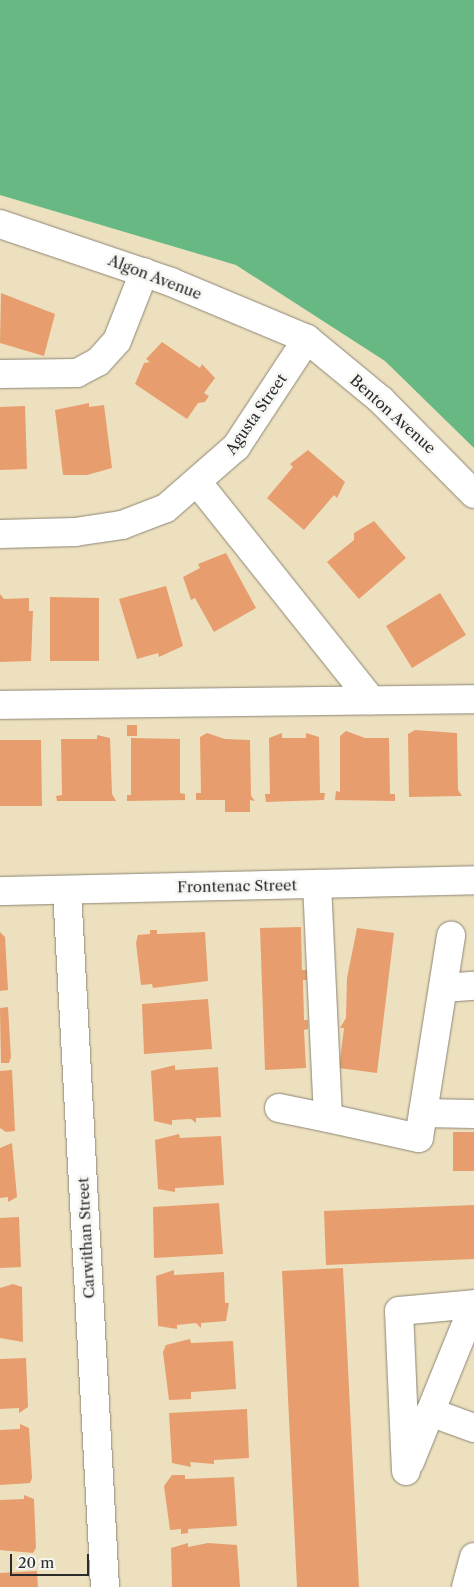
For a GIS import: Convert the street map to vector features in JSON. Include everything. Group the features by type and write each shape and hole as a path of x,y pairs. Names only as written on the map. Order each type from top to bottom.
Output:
{"street":[{"name":"Algon Avenue","path":"0,224 144,272 307,339"},
{"path":"0,374 77,373 98,362 117,340 144,272"},
{"name":"Agusta Street","path":"0,534 75,532 122,525 166,508 198,483 236,447 307,339"},
{"name":"Benton Avenue","path":"307,339 381,400 474,494"},
{"path":"198,483 371,700"},
{"path":"0,705 474,699"},
{"name":"Frontenac Street","path":"0,891 474,880"},
{"path":"317,884 328,1118"},
{"name":"Carwithan Street","path":"67,890 105,1587"},
{"path":"279,1108 419,1138 451,936"},
{"path":"443,988 474,986"},
{"path":"423,1113 474,1114"},
{"path":"474,1304 430,1412 406,1471 399,1310 474,1304"},
{"path":"430,1412 474,1428"},
{"path":"466,1587 474,1556"}],"green space":[{"path":"0,0 474,0 474,448 385,361 236,265 0,195"}],"building":[{"path":"1,293 55,314 44,356 0,343"},
{"path":"162,342 200,368 202,364 215,378 204,393 209,396 205,402 198,403 187,419 135,384 144,363 150,362 146,359"},
{"path":"89,403 89,407 104,405 112,468 87,475 63,475 55,410"},
{"path":"25,406 27,469 0,470 0,407"},
{"path":"308,450 345,482 337,498 334,495 304,530 267,498 293,467 290,464"},
{"path":"374,521 406,558 359,599 327,562 354,540 354,533"},
{"path":"226,553 256,608 214,632 195,598 191,600 183,577 200,568 198,564"},
{"path":"166,586 183,646 159,657 158,653 137,659 119,599"},
{"path":"440,593 466,635 412,668 386,626"},
{"path":"0,594 4,599 29,598 29,611 33,611 31,661 0,662"},
{"path":"50,597 99,598 99,661 50,661"},
{"path":"127,725 137,725 137,736 127,736"},
{"path":"415,730 457,733 458,790 462,796 409,797 408,734"},
{"path":"346,731 365,738 389,738 390,794 395,794 395,801 335,800 336,791 340,792 340,736"},
{"path":"207,733 225,739 250,740 251,796 255,801 250,800 250,812 225,812 225,800 196,800 196,793 201,793 200,737"},
{"path":"282,733 282,738 306,738 306,733 319,737 320,793 325,793 324,800 266,802 265,794 270,794 269,738"},
{"path":"97,735 110,738 112,794 116,801 57,801 56,796 62,795 61,739 97,739"},
{"path":"131,738 180,739 180,793 185,794 185,800 127,801 127,795 131,795"},
{"path":"0,740 41,740 42,806 0,806"},
{"path":"301,927 302,970 307,970 307,980 303,980 304,1020 308,1020 308,1029 304,1030 306,1068 265,1070 260,928"},
{"path":"357,928 394,933 377,1073 339,1068 344,1028 340,1028 346,1018 347,978"},
{"path":"150,930 157,930 157,934 205,932 208,981 153,988 152,984 141,985 136,943 138,935 150,934"},
{"path":"0,932 5,937 8,990 0,991"},
{"path":"208,999 212,1049 144,1054 142,1004"},
{"path":"8,1007 11,1057 9,1063 1,1063 0,1008"},
{"path":"175,1065 175,1070 218,1067 221,1117 196,1118 196,1123 191,1119 172,1120 172,1125 154,1121 151,1071"},
{"path":"12,1070 15,1131 6,1132 0,1128 0,1071"},
{"path":"453,1132 474,1132 474,1171 453,1171"},
{"path":"179,1134 180,1138 221,1136 224,1185 175,1188 175,1192 158,1189 155,1140"},
{"path":"12,1143 17,1197 8,1202 8,1197 0,1198 0,1148"},
{"path":"219,1203 223,1254 154,1258 153,1207"},
{"path":"474,1205 474,1259 326,1265 324,1211"},
{"path":"19,1217 21,1267 0,1268 0,1218"},
{"path":"343,1268 359,1587 297,1587 282,1271"},
{"path":"174,1270 174,1275 224,1272 225,1303 229,1303 226,1321 201,1323 201,1328 196,1323 177,1325 177,1329 158,1326 156,1276"},
{"path":"13,1284 22,1287 23,1342 0,1338 0,1288"},
{"path":"190,1339 191,1343 233,1341 236,1389 191,1392 191,1399 169,1400 163,1352 166,1345"},
{"path":"26,1358 28,1407 19,1413 19,1408 0,1409 0,1359"},
{"path":"247,1409 249,1458 214,1460 214,1464 190,1462 191,1467 172,1463 169,1413"},
{"path":"20,1424 29,1428 32,1478 30,1483 0,1485 0,1430 20,1429"},
{"path":"172,1475 185,1475 185,1479 234,1477 237,1526 188,1529 188,1533 181,1534 181,1529 170,1530 164,1486"},
{"path":"24,1495 34,1499 36,1548 33,1553 0,1550 0,1500 24,1499"},
{"path":"188,1543 188,1547 208,1543 237,1545 240,1587 172,1587 171,1548"},
{"path":"37,1571 38,1587 0,1587 0,1573"}]}
